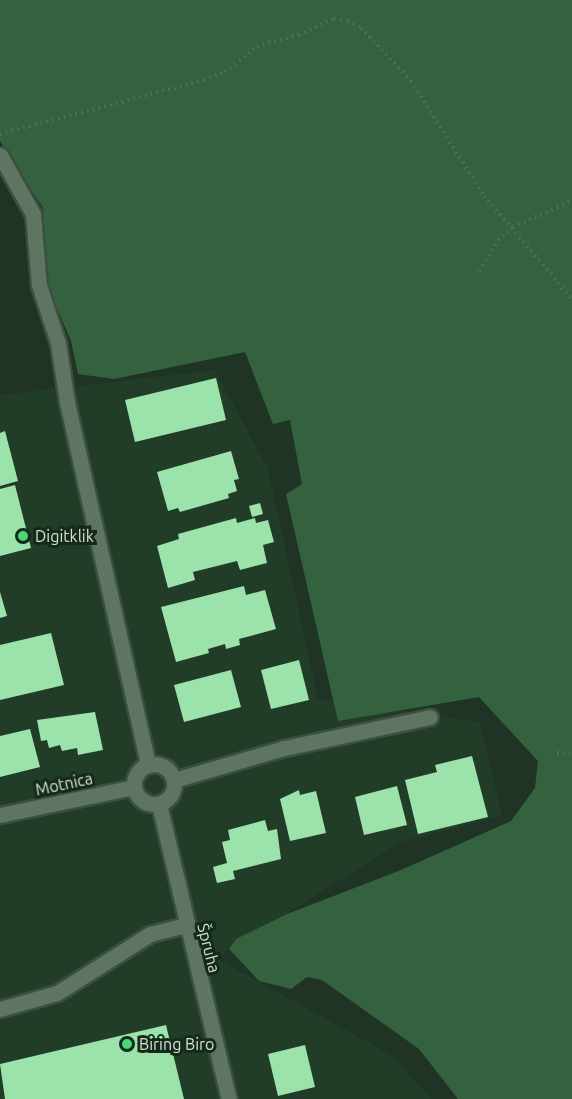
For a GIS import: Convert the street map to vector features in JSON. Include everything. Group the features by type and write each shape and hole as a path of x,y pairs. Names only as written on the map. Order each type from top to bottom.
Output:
{"street":[{"path":"0,155 33,214 39,285 58,343 67,402 148,765"},
{"path":"174,780 284,748 430,717"},
{"path":"148,765 165,766 174,780 170,796 159,804 142,801 134,787 138,771 148,765"},
{"name":"Motnica","path":"0,815 134,787"},
{"name":"Špruha","path":"159,804 185,925 229,1099"},
{"path":"0,1009 57,993 150,934 185,925"}],"path":[{"path":"0,134 204,80 225,72 257,46 299,35 334,20 348,21 361,28 411,81 463,167 572,299"},
{"path":"479,271 498,240 513,227 572,201"},
{"path":"557,753 572,753"}],"shaded area":[{"path":"0,0 572,0 572,1099 458,1099 419,1049 322,980 307,977 291,989 259,981 229,949 236,939 287,914 401,870 511,821 535,788 538,761 479,697 338,721 286,494 302,484 290,420 273,424 245,352 114,379 78,374 71,341 48,287 43,208 0,141"},
{"path":"215,370 268,469 318,699 480,722 502,816 401,842 216,958 393,1056 431,1099 0,1099 0,395"}],"building":[{"path":"216,378 226,420 135,442 125,400"},
{"path":"5,431 18,481 0,486 0,433"},
{"path":"231,451 239,479 234,480 237,491 228,494 229,498 180,512 178,508 168,511 157,472"},
{"path":"15,485 31,548 0,556 0,489"},
{"path":"260,503 263,514 252,517 249,506"},
{"path":"236,518 237,523 255,518 256,523 268,520 274,542 263,545 267,563 240,570 237,561 193,572 195,580 168,588 157,546 179,539 178,534"},
{"path":"244,586 246,595 265,590 276,629 239,639 240,645 226,649 225,644 208,649 209,653 176,662 161,607"},
{"path":"0,592 7,616 0,618"},
{"path":"51,633 64,685 0,700 0,645"},
{"path":"299,660 309,700 271,709 261,670"},
{"path":"231,670 241,707 184,722 174,685"},
{"path":"95,712 103,750 78,755 77,748 62,751 60,745 49,748 47,740 41,741 37,720"},
{"path":"30,729 40,767 0,777 0,736"},
{"path":"472,756 488,817 418,834 405,780 437,772 435,765"},
{"path":"397,786 407,825 364,835 355,797"},
{"path":"299,790 300,795 316,791 326,833 290,841 280,799"},
{"path":"265,820 268,831 277,829 281,859 233,871 235,879 217,883 213,867 227,863 222,842 230,840 228,830"},
{"name":"Biring Biro","path":"166,1025 184,1099 5,1099 0,1064"},
{"path":"305,1045 315,1087 278,1096 268,1054"}],"place":[{"name":"Digitklik","path":"23,536"},
{"name":"Biring Biro","path":"127,1044"}]}
